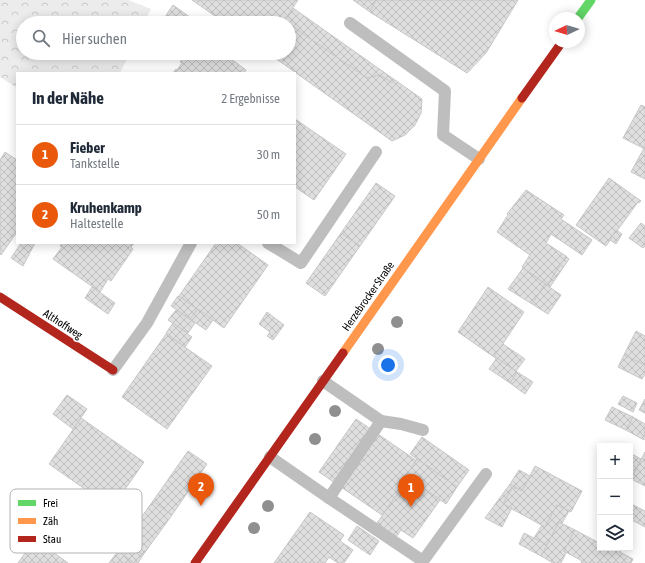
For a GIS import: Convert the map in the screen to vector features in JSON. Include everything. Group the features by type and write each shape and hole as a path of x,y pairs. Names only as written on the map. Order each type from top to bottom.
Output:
{"main road":[{"path":"582,12 591,0"},
{"name":"Herzebrocker Straße","path":"195,563 558,48"},
{"name":"Althoffweg","path":"0,297 114,370"}],"lane":[{"path":"350,23 445,91 443,135 479,159"},
{"path":"270,244 301,263 376,152"},
{"path":"114,370 147,323 190,244"},
{"path":"323,381 381,421 401,424 423,430"},
{"path":"329,498 381,421"},
{"path":"270,457 423,560 486,474"}],"green space":[{"path":"0,0 128,0 151,9 148,16 16,16 16,60 126,60 120,72 16,72 16,87 0,77"}],"building":[{"path":"192,0 298,0 287,16 215,16"},
{"path":"353,0 376,0 370,12"},
{"path":"376,0 518,0 486,53 467,73 370,12"},
{"path":"173,5 188,16 166,16"},
{"path":"293,8 395,80 392,83 380,75 367,78 296,29 296,16 287,16"},
{"path":"296,29 367,78 380,75 392,83 395,80 422,99 421,113 415,125 405,135 392,141 278,60 296,60"},
{"path":"182,60 232,60 246,70 245,72 174,72 182,63 180,62"},
{"path":"641,105 645,107 645,149 623,138"},
{"path":"296,120 346,154 314,200 296,188"},
{"path":"644,148 645,149 645,165 637,161"},
{"path":"5,152 16,159 16,233 1,255 0,254 0,160"},
{"path":"637,161 645,165 645,179 631,172"},
{"path":"609,178 641,201 639,203 638,202 606,246 576,225"},
{"path":"376,183 395,196 360,246 341,233"},
{"path":"526,190 564,215 561,219 592,240 582,255 551,234 546,243 566,256 547,285 522,267 530,255 497,232 508,215 507,214"},
{"path":"641,223 645,226 645,246 643,248 629,238"},
{"path":"616,230 622,234 616,244 610,240"},
{"path":"341,233 360,246 325,296 306,283"},
{"path":"20,244 34,244 23,266 11,258"},
{"path":"61,244 133,244 131,247 133,249 111,281 108,279 100,292 53,259 62,247 60,246"},
{"path":"215,244 238,244 268,265 224,328 179,296"},
{"path":"566,256 569,259 550,287 547,285"},
{"path":"523,268 545,284 532,304 508,289"},
{"path":"545,284 561,295 548,314 532,304"},
{"path":"92,287 115,303 108,314 85,298"},
{"path":"488,287 524,312 494,357 458,332"},
{"path":"178,296 197,309 191,319 171,306"},
{"path":"198,309 213,320 206,330 190,319"},
{"path":"176,310 195,323 188,333 168,320"},
{"path":"267,312 284,325 273,340 267,336 270,332 259,324"},
{"path":"173,323 192,337 185,347 166,333"},
{"path":"636,331 645,336 645,365 624,355"},
{"path":"166,334 212,366 167,429 122,397"},
{"path":"503,344 525,359 516,371 494,356"},
{"path":"624,355 645,365 645,374 642,379 618,367"},
{"path":"494,356 517,372 510,383 489,369 496,359"},
{"path":"517,372 533,382 525,394 510,383"},
{"path":"67,395 87,409 73,429 53,414"},
{"path":"623,396 637,403 633,412 618,404"},
{"path":"645,399 645,413 639,410"},
{"path":"612,407 633,417 626,430 605,420"},
{"path":"633,417 645,424 644,440 626,430"},
{"path":"81,418 144,462 125,489 85,489 49,464"},
{"path":"356,419 417,461 406,476 409,478 382,515 319,472"},
{"path":"422,437 469,470 457,487 410,454"},
{"path":"188,451 207,464 172,515 153,501"},
{"path":"645,452 645,486 633,480 633,475"},
{"path":"633,455 641,459 633,475"},
{"path":"417,459 457,487 446,504 406,476"},
{"path":"535,466 582,491 571,512 557,505 545,527 503,504 512,488 517,488 522,491"},
{"path":"519,470 530,476 522,491 510,484"},
{"path":"409,478 440,500 413,538 401,530 396,537 377,523"},
{"path":"510,484 517,488 512,488 503,504 512,508 502,527 485,518"},
{"path":"153,501 172,515 143,555 140,553 142,553 142,516"},
{"path":"557,505 569,511 562,523 559,522 547,545 534,538 542,525 545,527"},
{"path":"633,505 645,511 645,527 633,521"},
{"path":"310,512 344,535 340,541 353,550 344,563 338,563 329,557 325,563 274,563"},
{"path":"559,522 575,530 564,551 566,553 561,563 553,563 541,556"},
{"path":"357,526 379,541 370,555 348,540"},
{"path":"575,530 597,542 597,551 621,551 620,552 633,559 631,563 581,563 582,561 564,551"},
{"path":"524,533 547,545 541,556 519,544"},
{"path":"25,553 54,553 68,563 18,563"},
{"path":"116,553 121,553 134,563 109,563"},
{"path":"121,553 140,553 143,555 138,563 134,563"}],"traffic: fast":[{"path":"582,12 591,0"}],"traffic: slow":[{"path":"343,353 522,98"}],"traffic: jam":[{"path":"522,98 558,48"},
{"path":"0,297 113,370"},
{"path":"195,563 343,353"}],"place":[{"name":"Kruhenkamp","path":"201,506"},
{"name":"Fieber","path":"411,507"}]}
